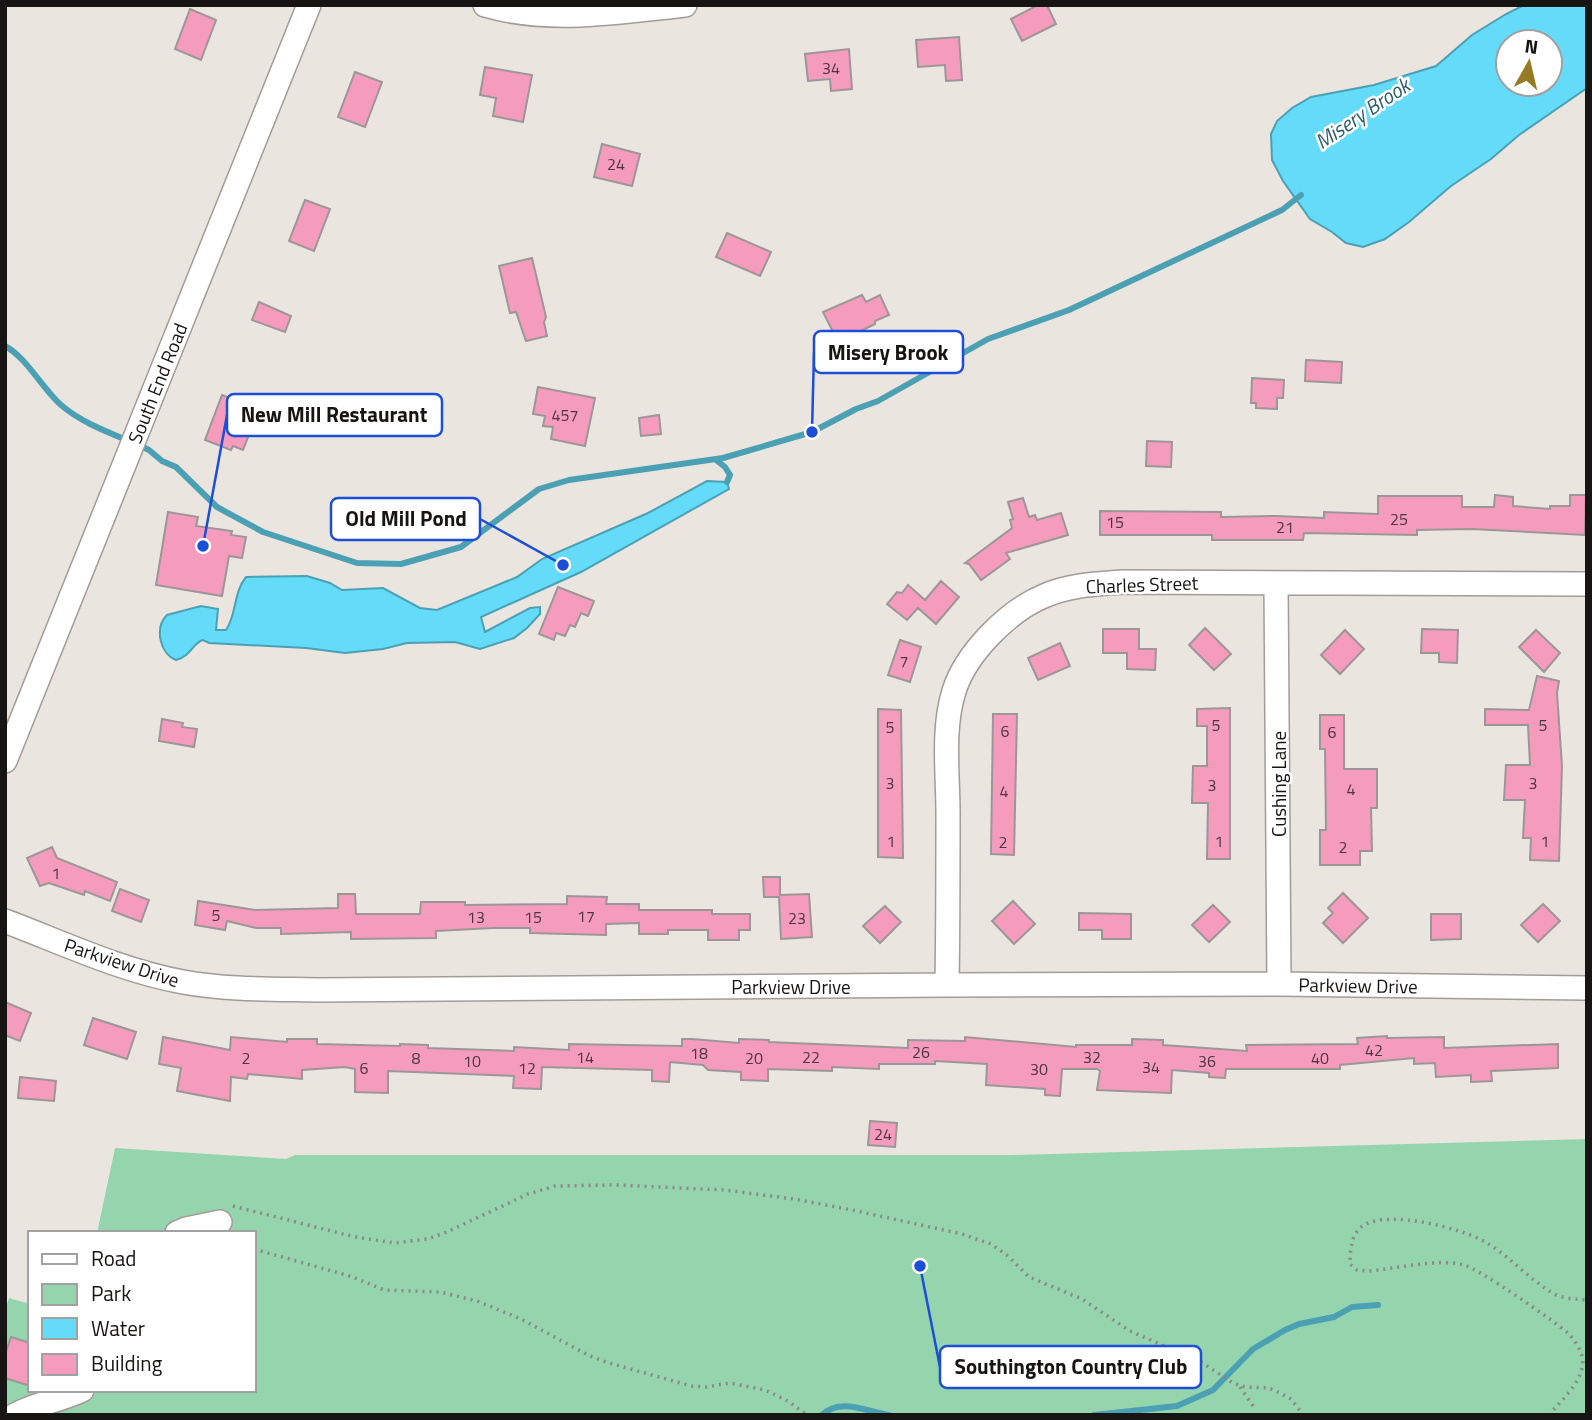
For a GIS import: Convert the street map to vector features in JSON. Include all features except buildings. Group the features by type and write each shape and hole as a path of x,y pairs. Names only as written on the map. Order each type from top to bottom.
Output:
{"street":[{"name":"South End Road","path":"7,750 309,5"},
{"path":"485,5 537,14 592,15 685,5"},
{"name":"Charles Street","path":"947,985 950,710 954,690 971,657 986,639 1021,608 1042,597 1087,584 1122,582 1587,584"},
{"name":"Cushing Lane","path":"1276,583 1279,984"},
{"name":"Parkview Drive","path":"5,921 139,971 179,981 330,990 1279,984 1587,988"},
{"path":"181,1231 220,1222"},
{"path":"15,1415 36,1405 78,1392"}],"path":[{"path":"220,1222 222,1208 226,1205 355,1237 385,1243 407,1243 447,1232 527,1194 555,1186 673,1187 769,1195 979,1239 999,1249 1029,1277 1066,1292 1130,1331 1201,1362 1219,1373 1236,1384 1256,1410"},
{"path":"1549,1415 1578,1378 1582,1355 1569,1334 1466,1265 1436,1264 1357,1270 1350,1264 1351,1243 1363,1226 1376,1220 1418,1222 1486,1242 1552,1294 1587,1300"},
{"path":"256,1250 353,1277 384,1290 440,1292 477,1301 521,1319 606,1362 691,1386 706,1387 730,1383 765,1390 807,1415"},
{"path":"1236,1384 1269,1388 1280,1393 1291,1399 1303,1415"}],"green space":[{"path":"1587,1139 1587,1415 5,1415 5,1311 9,1298 28,1303 28,1392 256,1392 256,1231 97,1231 115,1148 286,1159 295,1155 1012,1155"}],"water":[{"path":"1524,5 1587,5 1587,88 1519,135 1385,239 1363,247 1346,243 1310,219 1283,181 1272,160 1271,134 1277,121 1311,97 1374,85 1436,66 1472,35"},
{"path":"707,481 727,482 729,489 581,572 481,617 485,632 530,608 540,607 540,614 514,638 480,649 455,642 407,643 383,649 345,653 306,648 209,643 203,640 185,656 176,660 170,657 163,647 160,633 167,615 201,606 218,609 216,630 226,630 246,577 307,576 342,590 383,588 420,608 437,610 517,577 542,559 648,513"}],"waterway":[{"name":"Misery Brook","path":"139,445 176,467 217,507 263,532 357,563 401,564 461,547 539,489 569,480 723,458 812,432 856,409 878,401 988,339 1069,310 1282,210 1301,195"},
{"name":"Misery Brook","path":"5,346 20,357 61,405 94,426 129,441"},
{"path":"716,460 730,475 727,482"},
{"path":"1094,1415 1177,1406 1213,1390 1253,1349 1285,1330 1299,1324 1334,1317 1352,1307 1378,1305"},
{"path":"822,1415 829,1410 846,1406 889,1415"}],"place":[{"name":"Misery Brook","path":"812,432"},
{"name":"New Mill Restaurant","path":"203,546"},
{"name":"Old Mill Pond","path":"563,565"},
{"name":"Southington Country Club","path":"920,1266"}]}
